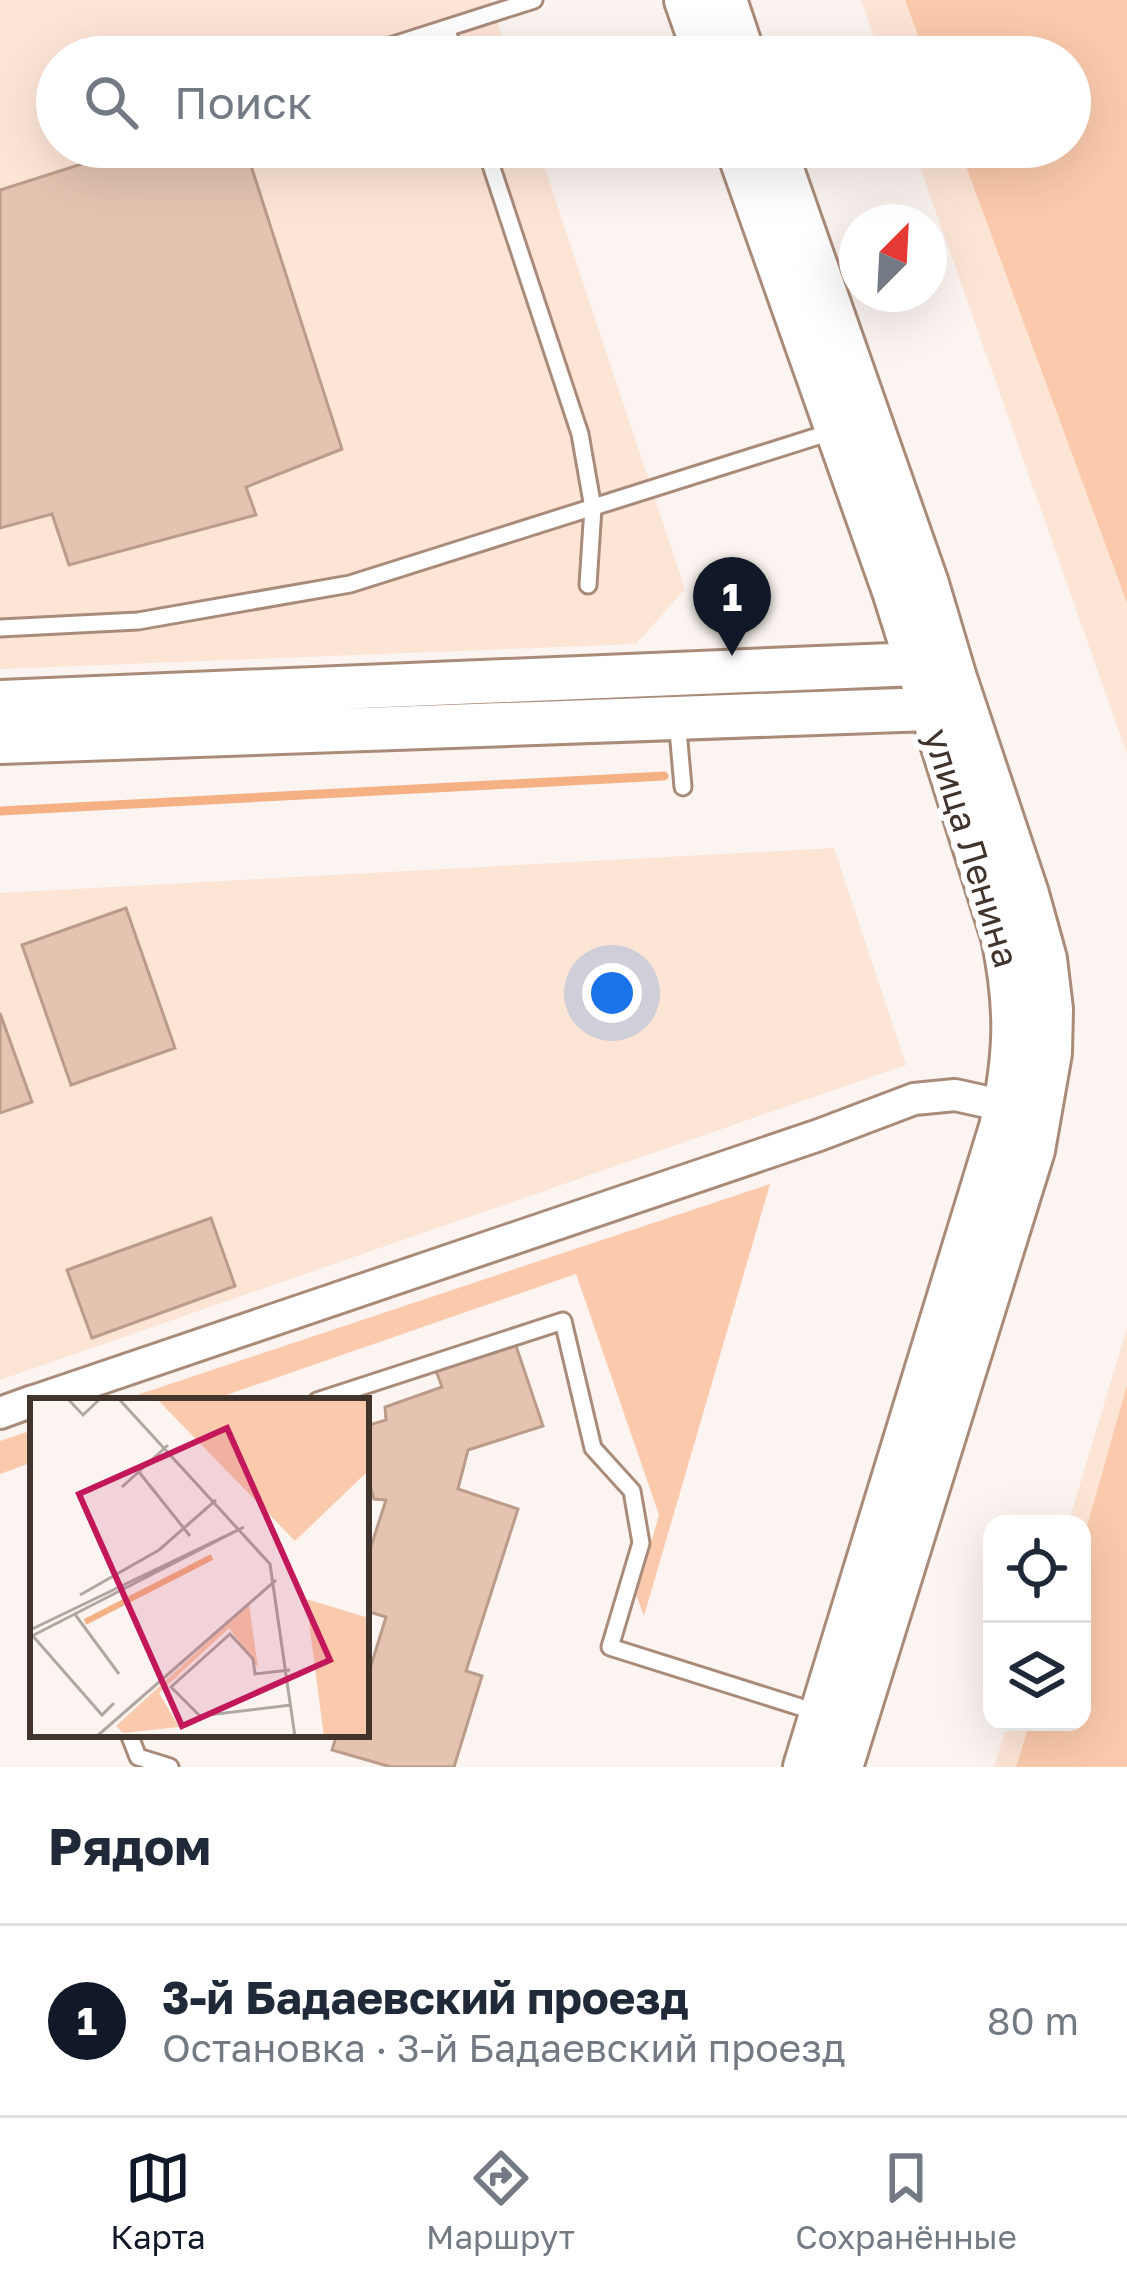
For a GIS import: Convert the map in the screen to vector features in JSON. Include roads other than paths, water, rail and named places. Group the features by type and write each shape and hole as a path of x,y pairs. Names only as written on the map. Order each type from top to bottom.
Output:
{"street":[{"path":"686,0 699,36"},
{"path":"725,0 737,36"},
{"name":"улица Ленина","path":"746,168 852,425 927,584 933,684 1013,988 1012,1076 1006,1106 838,1719 841,1767"},
{"name":"улица Ленина","path":"780,168 852,425"},
{"path":"0,702 933,684"},
{"path":"0,742 677,717 933,684"},
{"name":"улица Ленина","path":"805,1767 838,1719 1033,1150 1050,1053 1052,1010 1045,959 1027,894 933,684"},
{"path":"42,1398 914,1099 955,1094 1006,1106"},
{"path":"0,1413 30,1402"}],"lane":[{"path":"421,36 534,0"},
{"path":"446,28 449,36"},
{"path":"492,168 580,434 593,508 588,585"},
{"path":"0,628 138,621 350,584 852,425"},
{"path":"677,717 683,788"},
{"path":"326,1398 563,1321 593,1448 632,1491 640,1543 610,1647 838,1719"},
{"path":"130,1737 138,1757 170,1767"}],"waterway":[{"path":"0,811 664,776"}],"place":[{"name":"3-й Бадаевский проезд","path":"732,656"}]}
